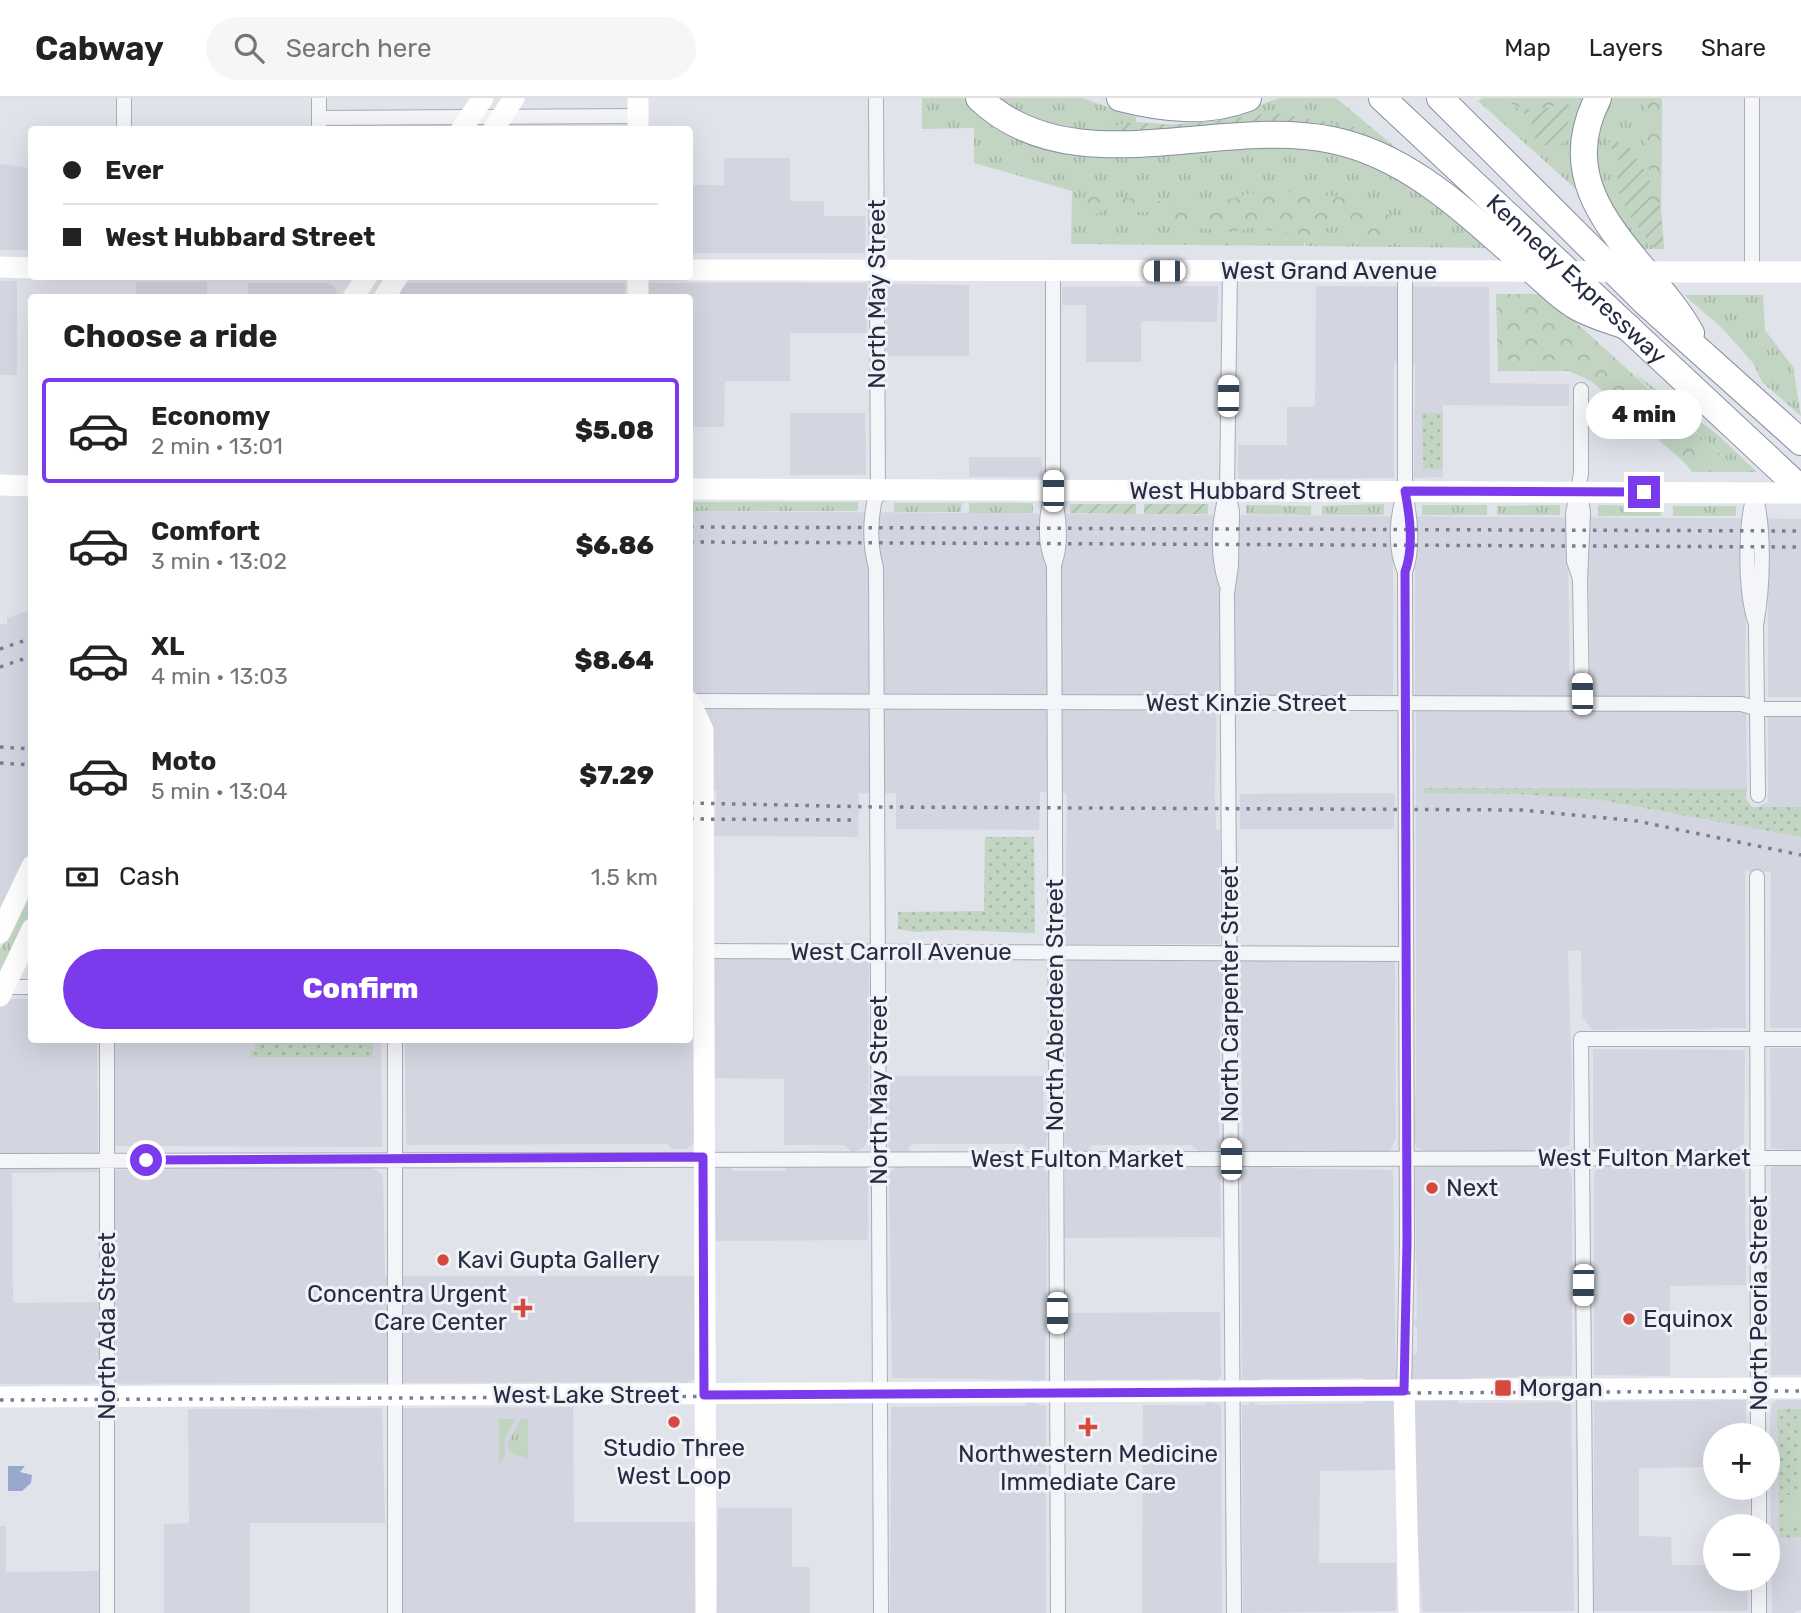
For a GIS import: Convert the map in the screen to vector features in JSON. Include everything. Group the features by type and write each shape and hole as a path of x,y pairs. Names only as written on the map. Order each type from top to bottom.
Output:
{"highway":[{"path":"979,98 1012,122 1071,143 1111,144 1283,134 1354,146 1428,181 1574,306 1628,327"},
{"path":"1120,98 1155,106 1186,109 1213,107 1248,98"},
{"name":"Kennedy Expressway","path":"1382,98 1628,327 1793,492"},
{"path":"1422,98 1497,159"},
{"name":"Kennedy Expressway","path":"1440,98 1497,159 1645,302 1801,442"},
{"path":"1598,98 1586,134 1585,161 1591,190 1603,218 1624,249 1676,306 1702,353"}],"main road":[{"path":"465,123 483,98"},
{"path":"497,123 514,98"},
{"path":"0,267 28,268"},
{"name":"West Grand Avenue","path":"693,270 1801,272"},
{"path":"0,485 28,486"},
{"name":"West Hubbard Street","path":"693,489 1755,494 1793,492"},
{"path":"693,708 703,730 696,951 703,1157 706,1613"},
{"path":"0,933 28,874"},
{"path":"1,990 28,937"},
{"name":"West Lake Street","path":"0,1397 1801,1388"},
{"path":"1404,1391 1409,1613"}],"street":[{"path":"124,98 124,126"},
{"path":"319,98 319,124 497,123 638,115"},
{"name":"North May Street","path":"876,98 877,490 871,510 872,551 876,568 881,1613"},
{"path":"1752,98 1752,272"},
{"name":"North Aberdeen Street","path":"1053,271 1053,491 1047,510 1048,552 1054,565 1058,1613"},
{"name":"North Carpenter Street","path":"1230,271 1227,491 1221,511 1221,567 1227,584 1234,1613"},
{"path":"1404,1391 1405,572 1409,560 1409,511 1405,491 1405,271"},
{"path":"1581,390 1580,492 1573,513 1574,561 1580,580 1582,704"},
{"path":"1755,494 1749,511 1750,590 1756,625 1759,709 1758,795"},
{"name":"West Kinzie Street","path":"693,701 1741,704 1759,709 1801,709"},
{"name":"North Peoria Street","path":"1757,877 1758,1423"},
{"name":"West Carroll Avenue","path":"696,951 1406,954"},
{"path":"1,990 28,987"},
{"path":"1586,1613 1581,1040 1801,1039"},
{"name":"North Ada Street","path":"107,1043 107,1613"},
{"path":"395,1043 395,1613"},
{"name":"West Fulton Market","path":"0,1161 703,1157 1801,1158"},
{"path":"1759,1591 1759,1613"}],"shaded area":[{"path":"330,124 455,124 454,126"},
{"path":"724,158 790,158 790,201 824,201 824,216 865,216 866,253 693,253 693,185 724,185"},
{"path":"0,164 28,168 28,250 0,250"},
{"path":"0,281 17,281 17,375 0,375"},
{"path":"136,282 207,282 207,294 136,294"},
{"path":"248,283 327,283 334,286 338,294 248,294"},
{"path":"405,283 625,283 625,294 396,294"},
{"path":"646,283 867,283 867,333 790,333 790,381 725,381 724,427 693,427 693,294 646,294"},
{"path":"886,284 969,285 969,356 886,356"},
{"path":"1218,286 1217,322 1141,321 1141,362 1086,362 1086,305 1062,305 1062,287"},
{"path":"1316,286 1489,287 1490,383 1569,384 1569,406 1443,405 1443,477 1414,478 1415,363 1394,363 1394,478 1238,479 1238,445 1287,445 1287,407 1315,407"},
{"path":"790,413 865,413 866,475 790,475"},
{"path":"969,457 1041,457 1043,477 969,477"},
{"path":"693,511 1801,519 1801,697 1768,697 1768,596 1746,590 1745,698 1591,696 1588,557 1568,558 1570,697 1415,696 1415,559 1393,559 1393,695 1217,695 1215,793 1216,829 1220,830 1220,944 1065,944 1067,793 1040,792 1039,830 896,829 896,793 859,793 858,837 714,836 717,791 693,789"},
{"path":"28,611 28,853 0,911 0,624 7,624 7,618"},
{"path":"1416,709 1746,711 1747,789 1744,795 1752,807 1768,802 1768,716 1801,716 1801,1028 1770,1028 1771,872 1745,871 1746,1028 1592,1030 1582,1016 1581,951 1568,951 1572,1084 1569,1145 1551,1152 1428,1152 1417,1148 1413,1140 1416,1084"},
{"path":"1395,793 1394,829 1240,829 1240,794"},
{"path":"693,834 696,835 697,933 693,973"},
{"path":"710,956 869,957 868,1140 863,1148 852,1153 844,1145 784,1145 784,1079 711,1078"},
{"path":"1067,958 1221,958 1219,1148 1211,1152 1199,1152 1192,1145 1091,1145 1089,1148 1095,1154 1076,1154 1069,1150 1065,1143"},
{"path":"1240,958 1395,958 1396,1138 1390,1151 1250,1153 1243,1149"},
{"path":"693,973 694,1141 692,1146 672,1149 667,1144 406,1145 405,1043 693,1043"},
{"path":"0,999 28,999 28,1043 97,1043 98,1170 370,1168 383,1176 385,1276 696,1276 695,1380 687,1382 687,1385 676,1382 0,1384","holes":["98,1172 107,1176 107,1302 13,1303 12,1173"]},
{"path":"114,1043 381,1043 382,1147 114,1146"},
{"path":"1770,1048 1801,1048 1801,1152 1771,1148"},
{"path":"1593,1049 1745,1050 1744,1143 1732,1151 1611,1152 1596,1149 1593,1141"},
{"path":"890,1076 1043,1076 1044,1118 1049,1126 1046,1145 1040,1152 1031,1153 1023,1144 912,1144 908,1149 912,1153 892,1153 887,1143"},
{"path":"734,1162 730,1167 733,1171 784,1171 791,1162 800,1163 805,1168 866,1167 872,1179 868,1186 868,1240 712,1241 715,1166"},
{"path":"1801,1163 1801,1375 1771,1375 1771,1167"},
{"path":"1087,1164 1093,1167 1215,1165 1220,1171 1221,1237 1064,1238 1065,1169 1069,1165"},
{"path":"1267,1164 1274,1168 1393,1170 1396,1380 1369,1383 1363,1378 1261,1379 1256,1383 1242,1379 1241,1173 1251,1165"},
{"path":"1419,1164 1562,1164 1568,1167 1572,1178 1572,1376 1472,1378 1471,1381 1411,1380 1411,1358 1417,1351 1417,1327 1413,1323 1417,1317 1415,1170"},
{"path":"1602,1164 1732,1164 1745,1172 1746,1285 1670,1286 1670,1376 1594,1375 1594,1173"},
{"path":"898,1165 910,1168 1038,1165 1048,1173 1045,1380 1038,1380 1038,1383 1028,1380 892,1378 889,1173"},
{"path":"1220,1312 1221,1376 1216,1382 1198,1379 1066,1380 1066,1313"},
{"path":"1394,1397 1396,1470 1320,1471 1319,1563 1396,1563 1396,1611 1243,1613 1242,1405 1249,1405 1249,1401 1260,1405 1364,1403 1369,1398"},
{"path":"1458,1397 1459,1403 1571,1402 1574,1611 1422,1612 1411,1425 1413,1399"},
{"path":"1746,1400 1746,1423 1703,1423 1703,1467 1639,1468 1639,1536 1671,1537 1672,1565 1703,1565 1703,1591 1747,1591 1748,1611 1594,1611 1594,1402"},
{"path":"1776,1400 1801,1400 1801,1610 1793,1613 1772,1613 1772,1591 1780,1591 1780,1514 1771,1514 1771,1500 1780,1500 1780,1423 1770,1423 1772,1404"},
{"path":"1208,1401 1221,1405 1222,1613 1142,1613 1143,1405 1204,1405"},
{"path":"1029,1402 1046,1406 1046,1613 890,1613 891,1407 1025,1406"},
{"path":"573,1407 574,1522 695,1522 696,1613 403,1613 403,1408"},
{"path":"382,1408 385,1523 250,1523 250,1613 164,1613 164,1524 189,1523 188,1409"},
{"path":"718,1508 792,1508 792,1567 810,1567 810,1613 716,1613"},
{"path":"0,1526 6,1526 6,1572 99,1571 100,1613 0,1613"}],"green space":[{"path":"922,98 963,98 1002,130 1033,144 1069,154 1104,155 1252,145 1326,149 1390,170 1493,248 1306,246 1304,242 1304,246 1071,244 1072,191 974,163 974,128 922,129"},
{"path":"994,98 1082,98 1136,117 1136,122 1172,125 1227,117 1280,98 1336,98 1413,162 1389,149 1101,135 1027,118"},
{"path":"1483,98 1583,98 1574,131 1579,192 1478,101"},
{"path":"1508,98 1566,98 1556,106 1535,110 1514,106"},
{"path":"1605,98 1662,98 1661,227 1664,249 1635,249 1594,182 1598,113"},
{"path":"1645,98 1662,98 1661,207 1652,199 1644,122"},
{"path":"1565,101 1570,106 1566,138 1559,148 1546,146 1537,140 1532,131 1532,119 1514,106 1540,109"},
{"path":"1275,113 1359,128 1377,144 1111,134 1111,126 1136,122 1172,125"},
{"path":"1611,140 1628,145 1649,177 1652,199 1661,207 1664,249 1655,249 1629,215 1617,188 1618,155 1608,144"},
{"path":"1283,191 1340,197 1380,209 1391,217 1387,234 1365,238 1347,235 1344,227 1326,228 1311,235 1249,228 1233,232 1189,227 1153,212 1127,212 1109,206 1097,214 1082,211 1087,194 1159,201 1190,210 1248,194"},
{"path":"1496,294 1545,294 1729,462 1684,462 1591,381 1569,371 1498,371"},
{"path":"1684,295 1763,295 1765,330 1793,367 1801,416 1762,382 1753,363 1722,328"},
{"path":"1634,373 1718,435 1757,472 1692,472 1684,462 1728,461"},
{"path":"1422,413 1442,413 1442,469 1423,469"},
{"path":"693,502 858,502 858,511 693,511"},
{"path":"894,503 962,503 961,512 894,512"},
{"path":"969,503 1033,503 1033,513 969,513"},
{"path":"1070,504 1136,504 1136,514 1070,513"},
{"path":"1144,504 1208,504 1208,514 1144,514"},
{"path":"1384,504 1384,515 1322,515 1322,506"},
{"path":"1246,505 1311,506 1311,515 1246,514"},
{"path":"1422,505 1487,505 1487,515 1422,515"},
{"path":"1560,505 1560,515 1497,515 1497,506"},
{"path":"1598,505 1661,506 1661,516 1598,516"},
{"path":"1673,506 1736,506 1736,516 1673,516"},
{"path":"1424,788 1747,789 1745,799 1752,807 1801,807 1801,837 1601,800 1519,794 1424,793"},
{"path":"985,837 1034,837 1035,933 952,930 915,932 898,929 898,912 984,911"},
{"path":"28,884 28,918 0,971 0,950"},
{"path":"255,1043 373,1043 373,1057 250,1057 250,1051 255,1051"},
{"path":"1777,1409 1801,1409 1801,1537 1780,1538 1780,1423 1777,1423"},
{"path":"499,1419 515,1419 505,1438 505,1458 499,1464"},
{"path":"521,1419 528,1419 528,1459 511,1453 507,1445"},
{"path":"1783,1495 1801,1495 1801,1525 1783,1525"}],"water":[{"path":"8,1466 25,1466 20,1472 32,1475 31,1483 22,1491 8,1491"}],"railway":[{"path":"693,527 1801,531"},
{"path":"693,542 1801,547"},
{"path":"0,649 28,639"},
{"path":"0,667 28,657"},
{"path":"0,747 28,749"},
{"path":"0,763 28,765"},
{"path":"693,803 877,807 1521,810 1637,821 1801,855"},
{"path":"693,819 854,820"},
{"path":"0,1400 1801,1391"}],"place":[{"name":"Next","path":"1432,1188"},
{"name":"Kavi Gupta Gallery","path":"443,1260"},
{"name":"Concentra Urgent Care Center","path":"523,1308"},
{"name":"Equinox","path":"1629,1319"},
{"name":"Morgan","path":"1503,1388"},
{"name":"Studio Three West Loop","path":"674,1422"},
{"name":"Northwestern Medicine Immediate Care","path":"1088,1427"}],"route":[{"path":"146,1160 703,1157 704,1395 1404,1391 1407,1242 1405,572 1409,560 1409,511 1405,491 1644,492"}]}
